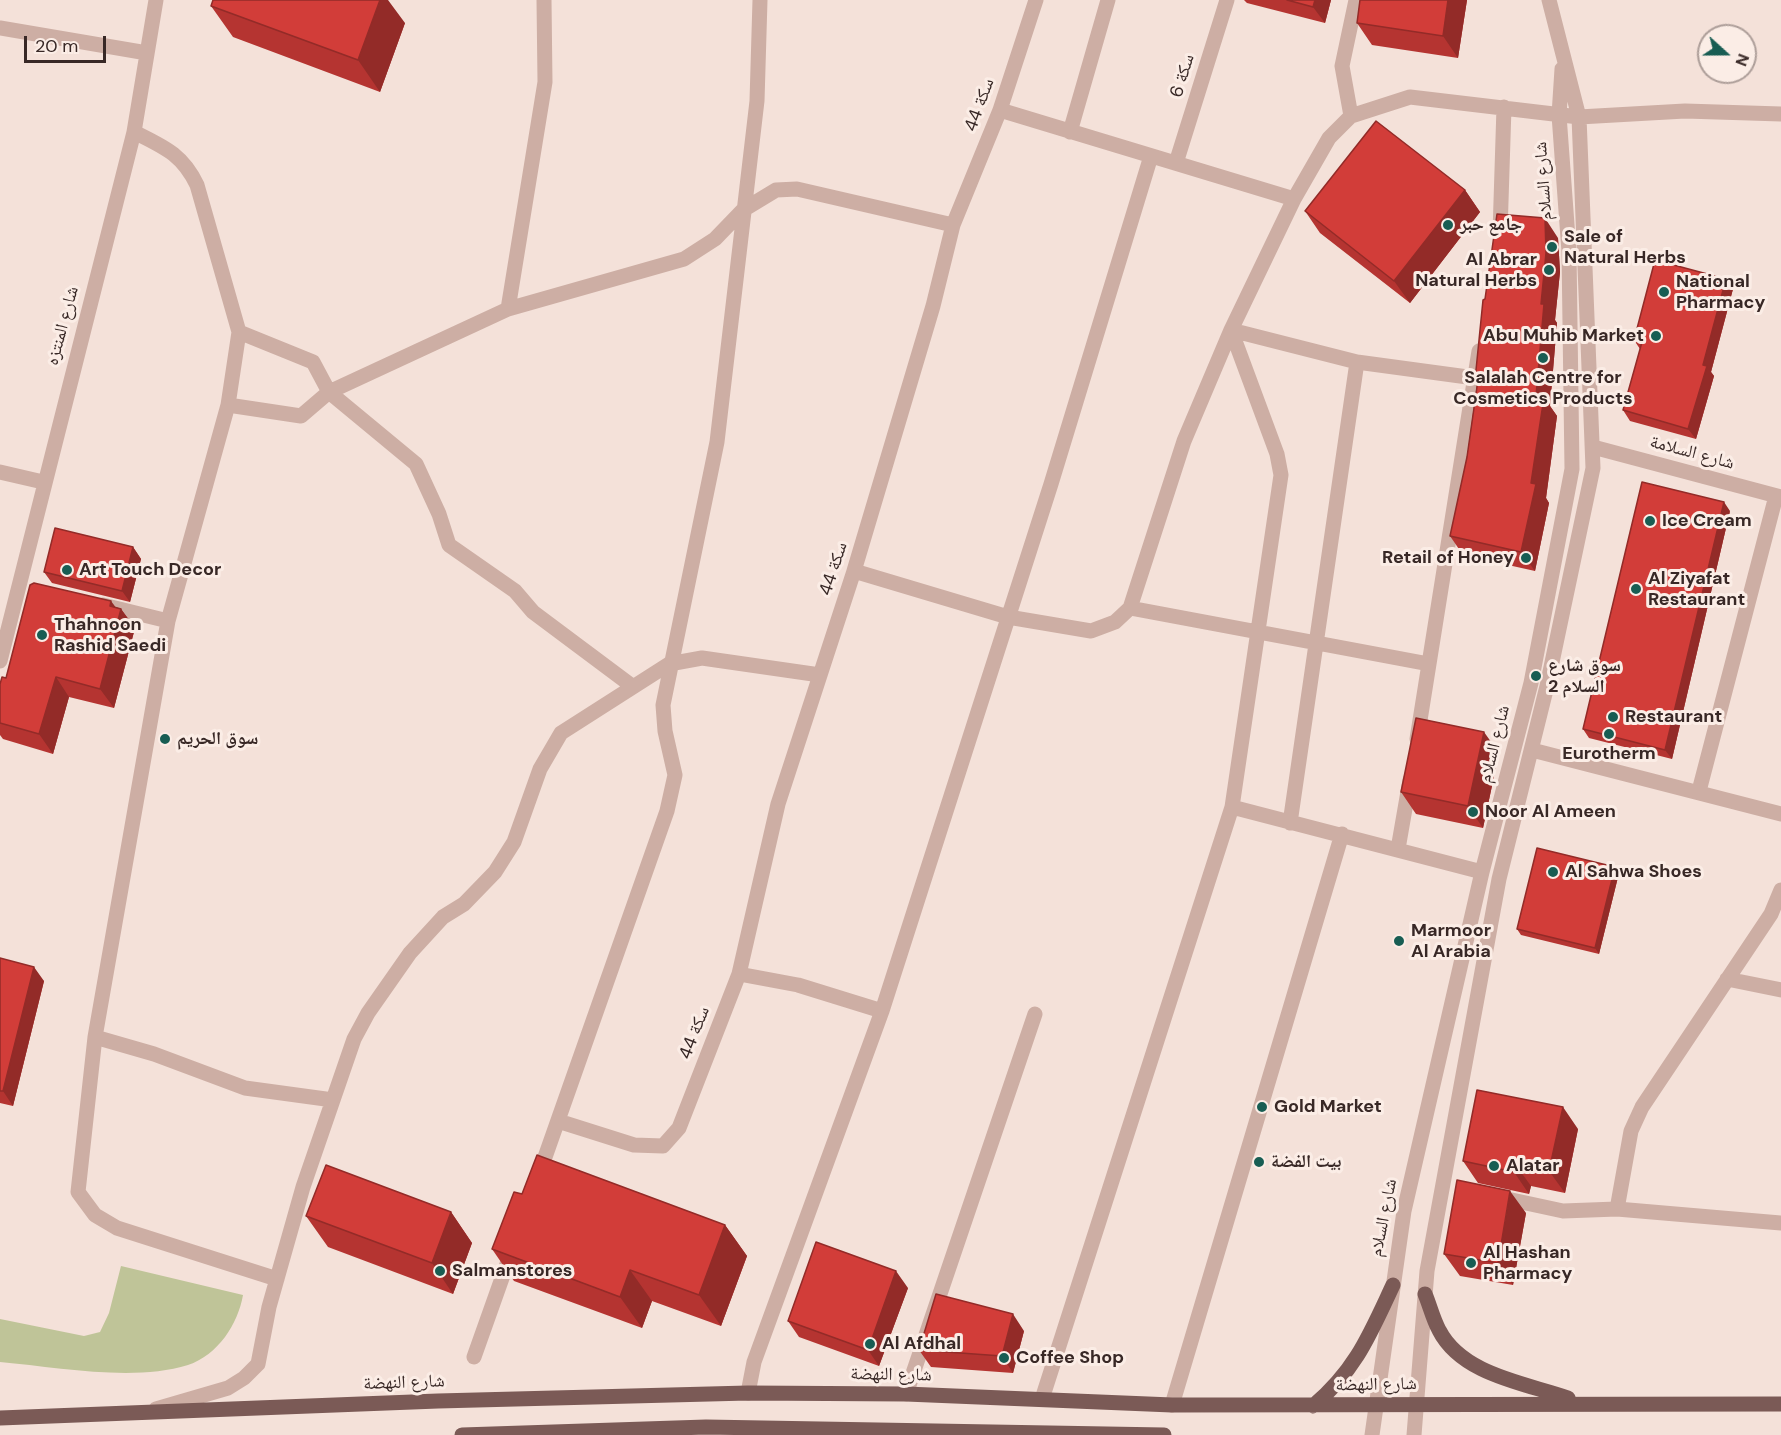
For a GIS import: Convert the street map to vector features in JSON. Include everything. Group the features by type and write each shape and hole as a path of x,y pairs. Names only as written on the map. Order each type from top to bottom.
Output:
{"main road":[{"path":"1313,1406 1337,1386 1350,1369 1393,1285"},
{"path":"1425,1294 1439,1330 1463,1357 1482,1370 1580,1402"},
{"name":"شارع النهضة","path":"5,1417 748,1393 906,1394 1172,1405 1313,1406 1376,1402 1781,1404"},
{"path":"462,1435 705,1431 1164,1435"}],"street":[{"name":"شارع المنتزه","path":"0,661 24,587 43,482 134,132 156,0"},
{"path":"508,309 545,82 544,0"},
{"path":"534,1189 667,811 675,775 665,731 663,705 669,664 717,442 757,101 760,0"},
{"name":"سكة 44","path":"558,1121 634,1145 663,1146 680,1128 739,974 778,804 854,571 933,306 953,225 1000,110 1036,0"},
{"path":"1070,132 1108,0"},
{"name":"سكة 6","path":"1176,163 1227,0"},
{"path":"1351,116 1342,66 1356,0"},
{"name":"شارع السلام","path":"1414,1435 1425,1294 1449,1187 1499,879 1532,750 1593,468 1579,117 1549,0"},
{"path":"0,28 147,53"},
{"name":"شارع السلام","path":"1372,1435 1404,1211 1482,872 1531,683 1572,469 1569,252 1559,115 1563,54"},
{"path":"854,571 1008,617 1091,631 1115,622 1130,608 1184,441 1231,330 1294,199 1329,138 1351,116 1410,97 1579,117 1685,111 1781,114"},
{"path":"1498,248 1502,224 1504,107"},
{"path":"1000,110 1294,199"},
{"path":"134,132 171,151 188,166 197,185 240,332 228,405 168,621 94,1037 78,1192 95,1215 117,1228 277,1279"},
{"path":"748,1393 754,1362 882,1011 1008,617 1151,156"},
{"path":"228,405 301,416 329,392 508,309 684,259 715,239 743,210 776,189 797,189 953,225"},
{"path":"1231,330 1357,362 1475,378"},
{"path":"1042,1399 1232,807 1281,475 1277,454 1231,330"},
{"path":"1398,849 1483,330"},
{"path":"240,332 313,362 329,392 416,464 439,514 449,545 515,591 534,612 632,686"},
{"path":"1290,823 1357,362"},
{"name":"شارع السلامة","path":"1593,447 1778,496"},
{"path":"0,472 43,482"},
{"path":"1699,791 1778,496"},
{"path":"87,602 168,621"},
{"path":"1130,608 1430,664"},
{"path":"141,1413 228,1388 244,1378 258,1364 277,1279 303,1187 354,1039 368,1012 410,953 442,917 464,904 495,872 514,842 540,769 561,733 669,664 702,658 820,675"},
{"path":"1532,750 1699,791 1781,814"},
{"path":"1232,807 1482,872"},
{"path":"1172,1405 1342,834"},
{"path":"1617,1209 1631,1131 1642,1107 1771,914 1781,890"},
{"path":"739,974 798,985 882,1011"},
{"path":"1727,979 1781,990"},
{"path":"906,1394 1035,1014"},
{"path":"94,1037 154,1054 244,1088 333,1100"},
{"path":"1487,1195 1563,1211 1617,1209 1781,1223"},
{"path":"474,1357 518,1234"}],"green space":[{"path":"121,1266 243,1295 237,1317 225,1337 209,1354 188,1365 166,1370 95,1372 0,1362 0,1319 84,1336 100,1332 109,1313"}],"building":[{"path":"213,0 380,0 358,60 211,6"},
{"path":"1287,0 1315,0 1313,7"},
{"path":"1360,0 1448,0 1443,36 1357,23"},
{"path":"1376,121 1465,190 1394,281 1305,211"},
{"path":"1497,214 1545,218 1546,253 1541,304 1544,304 1536,396 1544,397 1531,483 1536,484 1521,552 1450,536 1467,457 1478,380 1475,380 1483,300 1485,299"},
{"path":"1655,260 1726,279 1703,365 1707,366 1688,429 1623,410 1642,342 1634,340"},
{"path":"1642,482 1724,502 1665,750 1583,729"},
{"path":"55,528 133,547 122,591 44,572"},
{"path":"34,583 111,601 110,606 121,609 100,689 56,677 39,734 0,723 0,684 2,677 6,678 30,585"},
{"path":"1416,718 1484,732 1468,806 1401,792"},
{"path":"1537,848 1615,867 1595,948 1517,929"},
{"path":"0,958 34,967 3,1091 0,1091"},
{"path":"1477,1090 1563,1107 1549,1171 1515,1164 1514,1172 1463,1161"},
{"path":"537,1155 725,1225 699,1295 630,1270 620,1297 492,1249 514,1192 522,1194"},
{"path":"326,1165 451,1212 432,1263 306,1216"},
{"path":"1457,1180 1510,1191 1498,1263 1444,1254"},
{"path":"816,1242 896,1271 868,1350 788,1321"},
{"path":"936,1294 1013,1314 1002,1356 919,1350"}],"place":[{"name":"جامع حبر","path":"1448,225"},
{"name":"Sale of Natural Herbs","path":"1552,247"},
{"name":"Al Abrar Natural Herbs","path":"1549,270"},
{"name":"National Pharmacy","path":"1664,292"},
{"name":"Abu Muhib Market","path":"1656,336"},
{"name":"Salalah Centre for Cosmetics Products","path":"1543,358"},
{"name":"Ice Cream","path":"1650,521"},
{"name":"Retail of Honey","path":"1526,558"},
{"name":"Art Touch Decor","path":"67,570"},
{"name":"Al Ziyafat Restaurant","path":"1636,589"},
{"name":"Thahnoon Rashid Saedi","path":"42,635"},
{"name":"سوق شارع السلام 2","path":"1536,676"},
{"name":"Restaurant","path":"1613,717"},
{"name":"Eurotherm","path":"1609,734"},
{"name":"سوق الحريم","path":"165,739"},
{"name":"Noor Al Ameen","path":"1473,812"},
{"name":"Al Sahwa Shoes","path":"1553,872"},
{"name":"Marmoor Al Arabia","path":"1399,941"},
{"name":"Gold Market","path":"1262,1107"},
{"name":"بيت الفضة","path":"1259,1162"},
{"name":"Alatar","path":"1494,1166"},
{"name":"Al Hashan Pharmacy","path":"1471,1263"},
{"name":"Salmanstores","path":"440,1271"},
{"name":"Al Afdhal","path":"870,1344"},
{"name":"Coffee Shop","path":"1004,1358"}]}
